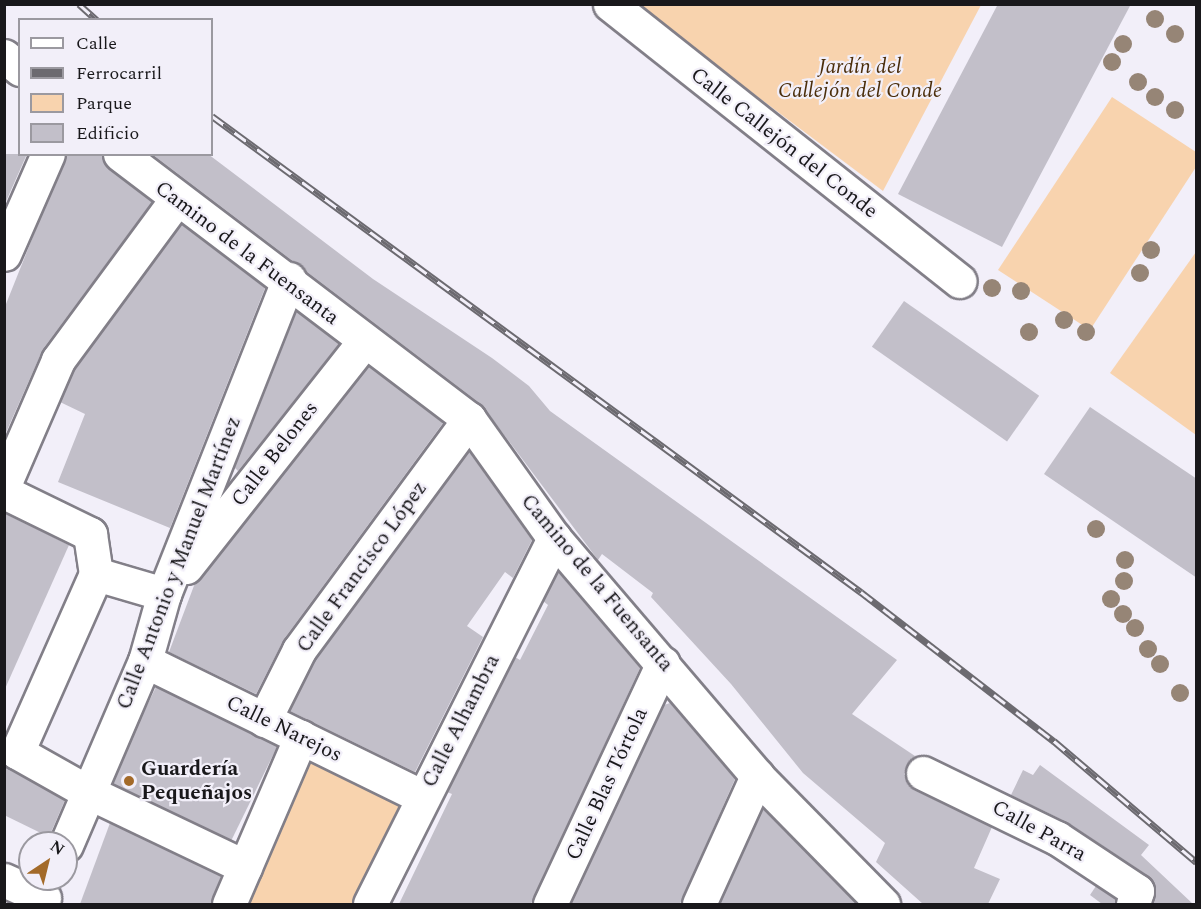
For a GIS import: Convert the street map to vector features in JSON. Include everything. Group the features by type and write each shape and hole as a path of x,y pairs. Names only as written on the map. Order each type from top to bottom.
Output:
{"street":[{"name":"Calle Callejón del Conde","path":"610,4 959,281"},
{"path":"4,254 47,156"},
{"name":"Camino de la Fuensanta","path":"122,156 176,200 289,279 363,343 469,419 554,538 663,663 757,776 883,904"},
{"path":"4,485 58,360 176,200"},
{"name":"Calle Antonio y Manuel Martínez","path":"72,831 145,661 165,594 289,279"},
{"name":"Calle Belones","path":"165,594 363,343"},
{"name":"Calle Francisco López","path":"264,720 299,650 469,419"},
{"path":"4,492 90,534 96,574 17,752 88,792 245,867"},
{"name":"Calle Alhambra","path":"370,904 554,538"},
{"path":"96,574 165,594"},
{"name":"Calle Narejos","path":"145,661 423,797"},
{"name":"Calle Blas Tórtola","path":"550,904 663,663"},
{"path":"229,904 301,737"},
{"name":"Calle Parra","path":"923,773 1057,838 1137,891 1133,904"},
{"path":"699,904 757,776"},
{"path":"4,880 46,894"}],"green space":[{"name":"Jardín del Callejón del Conde","path":"636,5 981,5 883,191"},
{"path":"1112,97 1196,152 1196,167 1090,330 998,270"},
{"path":"1196,252 1196,435 1110,373"},
{"path":"301,737 423,797 370,904 229,904"}],"building":[{"path":"998,4 1131,4 1002,247 898,194"},
{"path":"4,154 26,156 4,206"},
{"path":"65,156 103,156 109,169 152,202 43,349 4,437 4,309"},
{"path":"155,156 211,156 373,279 492,358 529,386 550,411 897,660 852,714 915,756 904,774 914,790 992,827 974,868 1000,879 988,904 923,904 876,862 885,843 803,773 731,684 651,597 653,593 602,554 598,560 481,404"},
{"path":"181,224 265,288 170,528 58,482 85,414 60,402 74,369"},
{"path":"904,301 1039,396 1007,442 872,347"},
{"path":"296,311 339,344 238,471 234,467"},
{"path":"369,366 443,423 284,639 256,694 169,652 195,583"},
{"path":"1090,407 1197,479 1197,578 1044,474"},
{"path":"469,451 532,540 513,578 505,572 467,626 483,637 415,772 290,711 315,660"},
{"path":"4,513 69,545 4,691"},
{"path":"558,572 640,668 531,904 399,904 452,794 447,792 515,657 520,660 548,605 543,601"},
{"path":"156,687 277,746 230,842 109,783"},
{"path":"670,703 735,779 680,904 570,904 664,705"},
{"path":"4,765 65,800 52,831 37,831 4,815"},
{"path":"1040,765 1149,845 1141,855 1193,904 1152,904 1155,885 1147,875 1067,822 1011,795 1023,770 1033,775"},
{"path":"763,809 857,904 719,904"},
{"path":"110,823 221,876 211,904 80,904"},
{"path":"1096,886 1115,899 1115,904 1102,904 1090,895"}],"railway":[{"path":"79,4 95,18"},
{"path":"213,117 861,592 1054,741 1196,862"}],"place":[{"name":"Guardería Pequeñajos","path":"129,781"}]}
